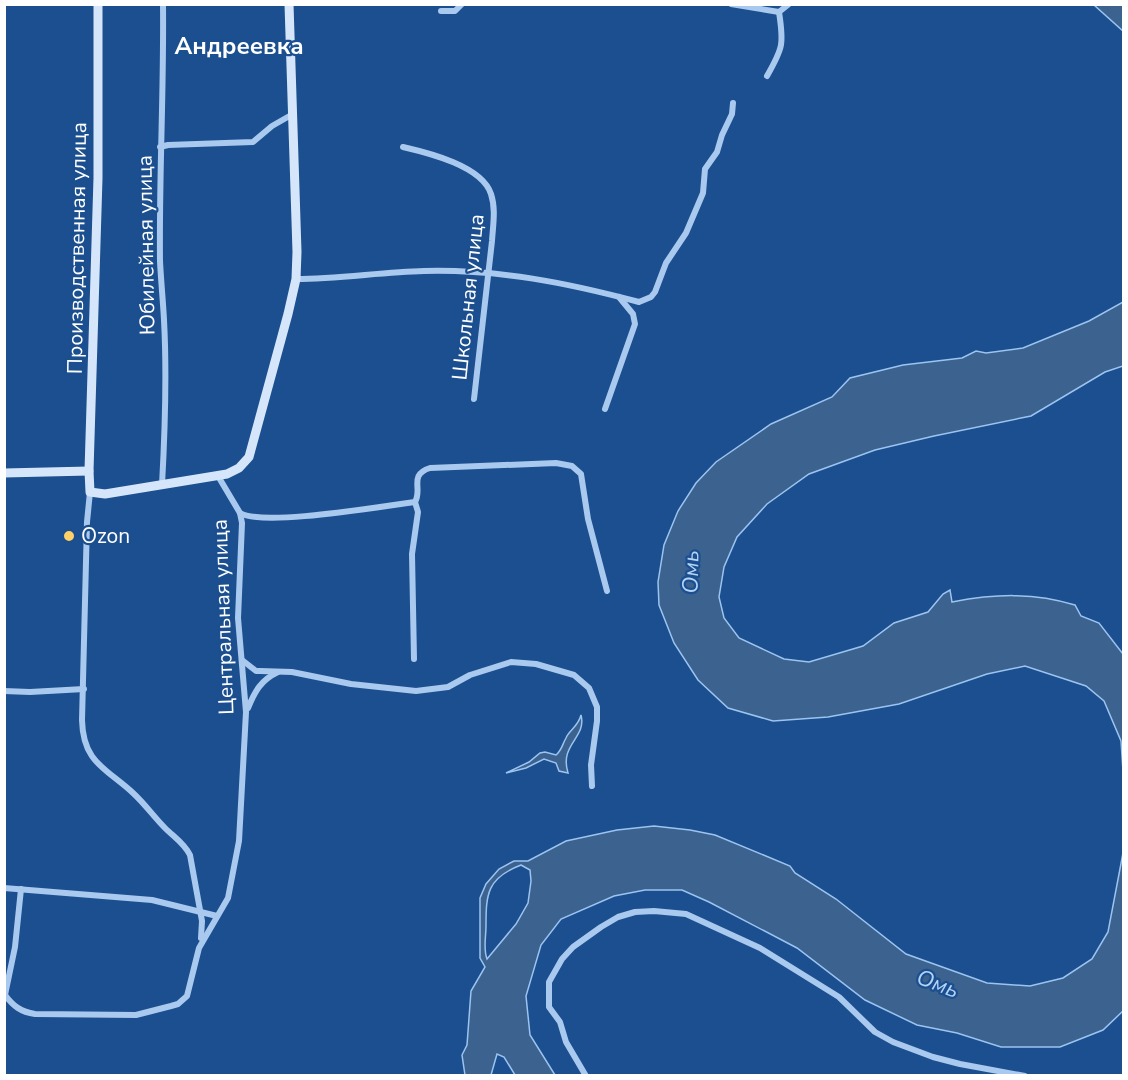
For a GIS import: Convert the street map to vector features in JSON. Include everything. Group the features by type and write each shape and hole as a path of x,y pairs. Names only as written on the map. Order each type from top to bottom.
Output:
{"street":[{"name":"Производственная улица","path":"90,492 98,178 98,4"},
{"name":"Юбилейная улица","path":"162,485 164,331 160,260 160,147 164,81 163,4"},
{"path":"199,948 202,921 187,848 135,795 96,764 84,742 82,731 90,492 110,494 218,476 240,468 249,457 296,279 289,4"},
{"path":"441,10 455,11 462,4"},
{"path":"731,4 779,12 789,4"},
{"path":"767,76 782,45 783,35 779,12"},
{"path":"296,279 423,271 525,276 639,302 651,297 655,292 666,263 686,233 704,193 705,170 717,153 732,114 733,103"},
{"path":"160,147 253,142 272,126 293,114"},
{"name":"Школьная улица","path":"403,147 464,167 481,178 488,188 494,205 484,324 474,399"},
{"path":"605,409 635,324 633,314 618,297"},
{"path":"414,659 412,554 418,512 415,502 418,498 419,475 430,468 556,464 572,466 581,474 588,519 607,591"},
{"path":"4,473 89,471"},
{"name":"Центральная улица","path":"5,994 16,1008 25,1012 96,1016 136,1015 178,1004 187,996 199,948 228,898 239,841 246,712 238,618 242,523 240,513 218,476"},
{"path":"240,513 255,517 308,516 415,502"},
{"path":"242,660 256,670 280,671 351,684 416,691 448,687 470,675 511,662 536,664 574,675 589,688 597,707 591,765 592,786"},
{"path":"246,712 259,684 280,671"},
{"path":"4,691 84,689"},
{"path":"4,888 152,900 217,916"},
{"path":"5,994 15,947 21,889"},
{"path":"586,1076 566,1042 560,1022 549,1007 549,982 562,958 592,933 618,917 654,910 686,914 760,948 839,997 875,1032 893,1042 933,1058 960,1065 1025,1076"}],"water":[{"path":"1094,5 1123,5 1123,31"},
{"name":"Омь","path":"1123,302 1123,366 1105,372 1031,416 875,450 809,474 767,504 737,537 724,567 719,597 724,618 739,638 784,659 809,662 863,646 894,623 928,612 943,594 950,590 952,602 983,597 1029,596 1075,605 1081,616 1099,623 1123,654 1123,771 1121,741 1104,701 1086,686 1025,666 987,674 899,704 828,717 773,721 728,708 698,680 674,643 659,605 658,582 664,545 678,511 696,483 716,462 771,424 832,397 850,378 903,365 962,358 976,351 986,353 1023,348 1089,321"},
{"path":"581,715 580,730 567,755 568,773 559,771 556,763 544,759 526,768 506,773 529,762 540,753 556,755"},
{"name":"Омь","path":"654,826 715,835 790,866 795,873 836,899 906,954 987,983 1030,986 1063,978 1092,959 1108,932 1123,853 1123,1011 1103,1030 1060,1047 1001,1047 957,1033 917,1025 865,1000 797,948 682,890 645,890 614,896 561,919 541,945 526,996 530,1035 555,1075 515,1075 504,1057 497,1054 491,1075 465,1075 462,1055 467,1045 471,991 485,967 480,958 480,898 486,884 499,869 514,861 528,861 566,841 617,830","holes":["521,865 530,870 528,903 516,924 487,959 486,915 491,888 501,876 510,870"]}],"place":[{"name":"Ozon","path":"69,536"}],"district":[{"name":"Андреевка","path":"239,46"}]}
